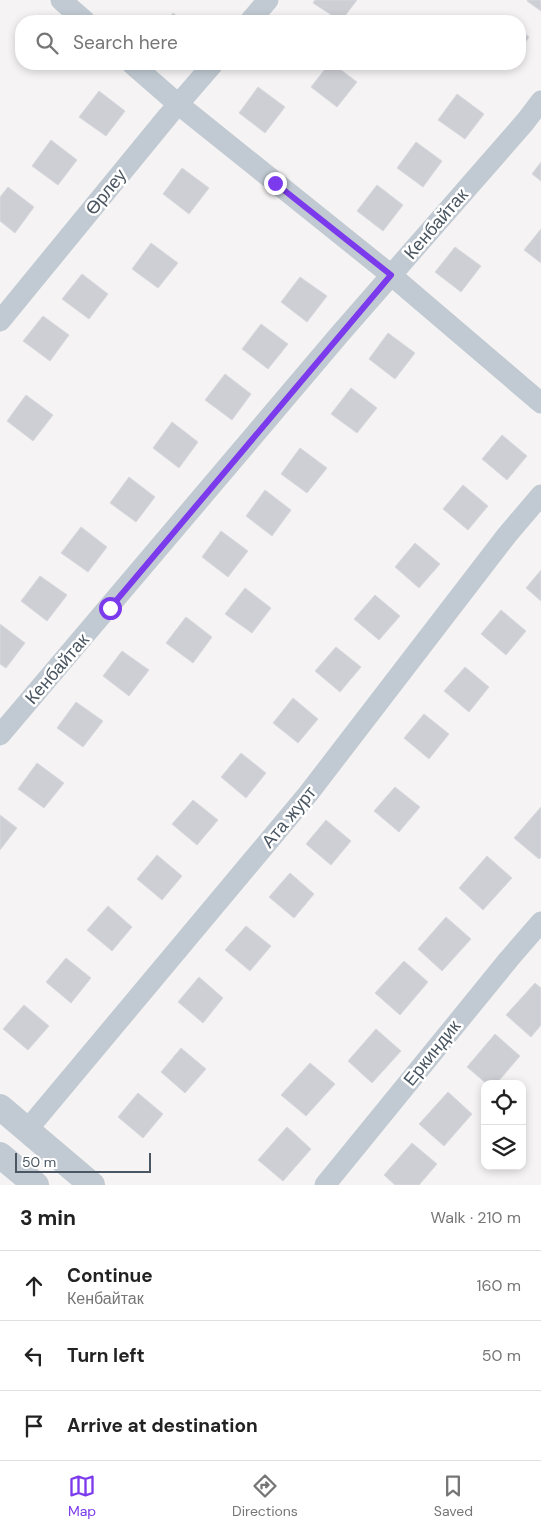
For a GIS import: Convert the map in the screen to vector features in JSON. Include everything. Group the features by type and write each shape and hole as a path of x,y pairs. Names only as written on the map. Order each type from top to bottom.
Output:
{"street":[{"path":"61,0 78,15"},
{"path":"255,15 268,0"},
{"path":"139,70 178,104 391,275 541,403"},
{"name":"Өрлеу","path":"0,322 208,70"},
{"name":"Кенбайтак","path":"0,736 541,101"},
{"name":"Ата журт","path":"27,1130 308,794 507,535 541,495"},
{"name":"Еркиндик","path":"325,1185 541,922"},
{"path":"0,1108 92,1185"},
{"path":"1,1158 36,1185"}],"building":[{"path":"315,0 357,0 346,15 332,15 313,3"},
{"path":"541,0 541,11 527,1"},
{"path":"324,70 341,70 357,82 337,107 311,87"},
{"path":"258,87 285,107 265,133 239,113"},
{"path":"99,91 125,111 106,136 79,117"},
{"path":"457,94 484,114 465,139 438,120"},
{"path":"51,140 77,160 58,185 32,166"},
{"path":"416,142 442,161 423,187 397,168"},
{"path":"541,162 541,181 532,174"},
{"path":"182,168 209,188 189,214 163,194"},
{"path":"377,185 403,205 383,231 357,211"},
{"path":"8,187 34,207 15,233 0,221 0,197"},
{"path":"541,229 541,263 524,250"},
{"path":"151,243 178,263 158,288 132,269"},
{"path":"455,247 481,266 461,292 435,272"},
{"path":"82,274 108,294 89,319 62,299"},
{"path":"300,277 327,296 307,322 281,302"},
{"path":"43,316 69,335 50,361 23,341"},
{"path":"261,324 288,344 268,369 242,349"},
{"path":"388,333 415,353 395,379 369,359"},
{"path":"225,374 251,394 232,420 205,400"},
{"path":"351,388 377,408 357,433 331,414"},
{"path":"26,395 53,415 33,441 7,421"},
{"path":"172,422 198,442 179,468 153,448"},
{"path":"502,435 527,456 507,480 482,459"},
{"path":"300,448 327,468 307,493 281,474"},
{"path":"129,477 155,497 136,522 110,503"},
{"path":"463,485 488,506 468,530 443,509"},
{"path":"265,490 291,510 272,536 246,516"},
{"path":"81,527 107,547 88,572 61,553"},
{"path":"221,531 248,551 228,577 202,557"},
{"path":"415,543 440,564 419,588 395,567"},
{"path":"541,570 541,601 526,588"},
{"path":"40,576 67,595 47,621 21,601"},
{"path":"245,588 271,608 252,633 225,614"},
{"path":"375,595 400,616 379,640 354,619"},
{"path":"501,610 526,631 506,655 481,634"},
{"path":"186,617 212,637 193,663 166,643"},
{"path":"0,624 25,643 6,668 0,664"},
{"path":"336,647 361,667 340,692 315,671"},
{"path":"122,651 149,670 129,696 103,676"},
{"path":"465,667 489,687 469,712 444,691"},
{"path":"293,698 318,719 298,743 273,723"},
{"path":"76,702 103,721 83,747 57,728"},
{"path":"424,714 449,734 429,759 404,738"},
{"path":"241,753 266,773 246,798 221,777"},
{"path":"37,763 64,783 44,808 18,789"},
{"path":"395,787 420,807 399,832 374,811"},
{"path":"193,800 218,820 197,845 172,824"},
{"path":"541,807 541,857 539,859 514,838"},
{"path":"0,815 17,828 0,850"},
{"path":"326,820 351,841 331,865 306,844"},
{"path":"157,855 182,876 162,900 137,879"},
{"path":"487,856 512,878 483,910 459,888"},
{"path":"290,873 314,894 294,918 269,897"},
{"path":"108,906 132,927 112,951 87,930"},
{"path":"446,917 471,939 442,971 418,949"},
{"path":"246,926 271,946 250,971 225,950"},
{"path":"66,958 91,978 71,1003 46,982"},
{"path":"404,961 428,982 400,1015 375,993"},
{"path":"199,977 223,998 203,1023 178,1002"},
{"path":"535,983 541,988 541,1025 531,1037 506,1015"},
{"path":"24,1005 49,1026 28,1050 3,1029"},
{"path":"376,1029 401,1051 372,1083 348,1061"},
{"path":"495,1034 520,1056 499,1080 482,1080 467,1067"},
{"path":"181,1048 206,1069 185,1093 161,1072"},
{"path":"310,1063 335,1084 306,1116 281,1095"},
{"path":"448,1092 472,1114 444,1146 419,1124"},
{"path":"138,1093 163,1114 143,1138 118,1117"},
{"path":"287,1127 311,1149 283,1181 258,1160"},
{"path":"412,1143 437,1164 419,1185 395,1185 384,1175"}],"route":[{"path":"110,608 391,275 275,183"}]}
